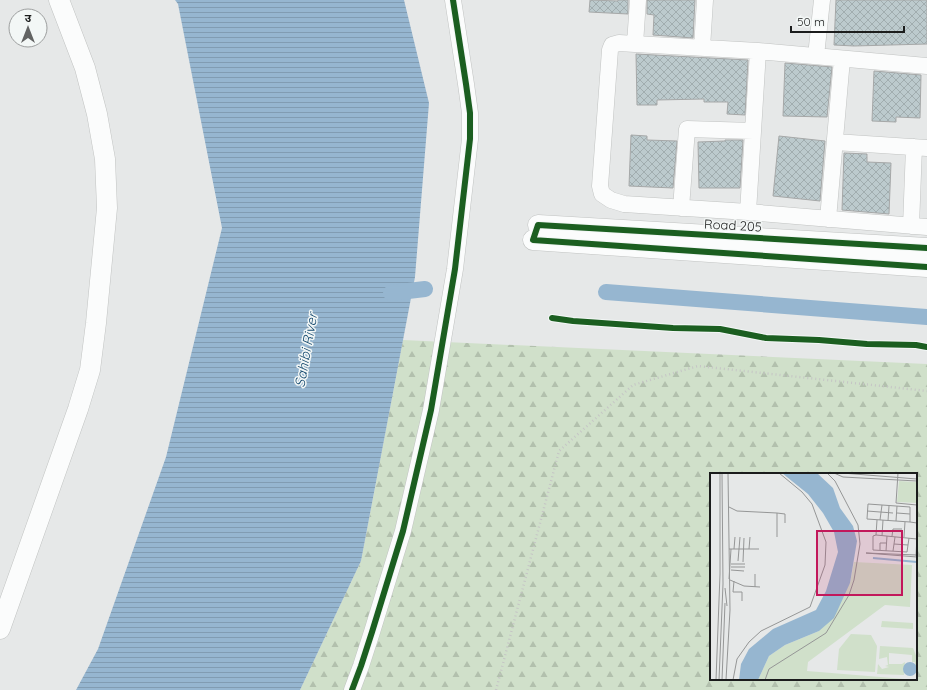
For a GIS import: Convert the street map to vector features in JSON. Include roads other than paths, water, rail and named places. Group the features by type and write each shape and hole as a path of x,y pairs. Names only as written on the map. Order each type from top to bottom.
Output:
{"street":[{"path":"0,629 78,410 90,370 107,208 105,159 97,114 85,68 59,0"},
{"path":"352,690 372,632 403,531 431,410 455,269 470,139 470,113 453,0"},
{"path":"635,44 638,0"},
{"path":"702,48 705,0"},
{"path":"816,56 822,0"},
{"path":"927,66 702,48 635,44 612,45 610,50 600,186 602,194 611,200 624,204 748,212 927,228"},
{"path":"748,212 758,52"},
{"path":"828,219 842,59"},
{"path":"681,208 687,129 753,131"},
{"path":"835,142 921,147 911,226"},
{"name":"Road 205","path":"927,248 535,232 927,267"}],"water":[{"name":"Sahibi River","path":"175,0 404,0 429,103 415,277 361,561 300,690 76,690 98,649 166,457 222,228 178,4"}],"waterway":[{"path":"391,293 425,289"},
{"path":"606,292 927,317"}]}
